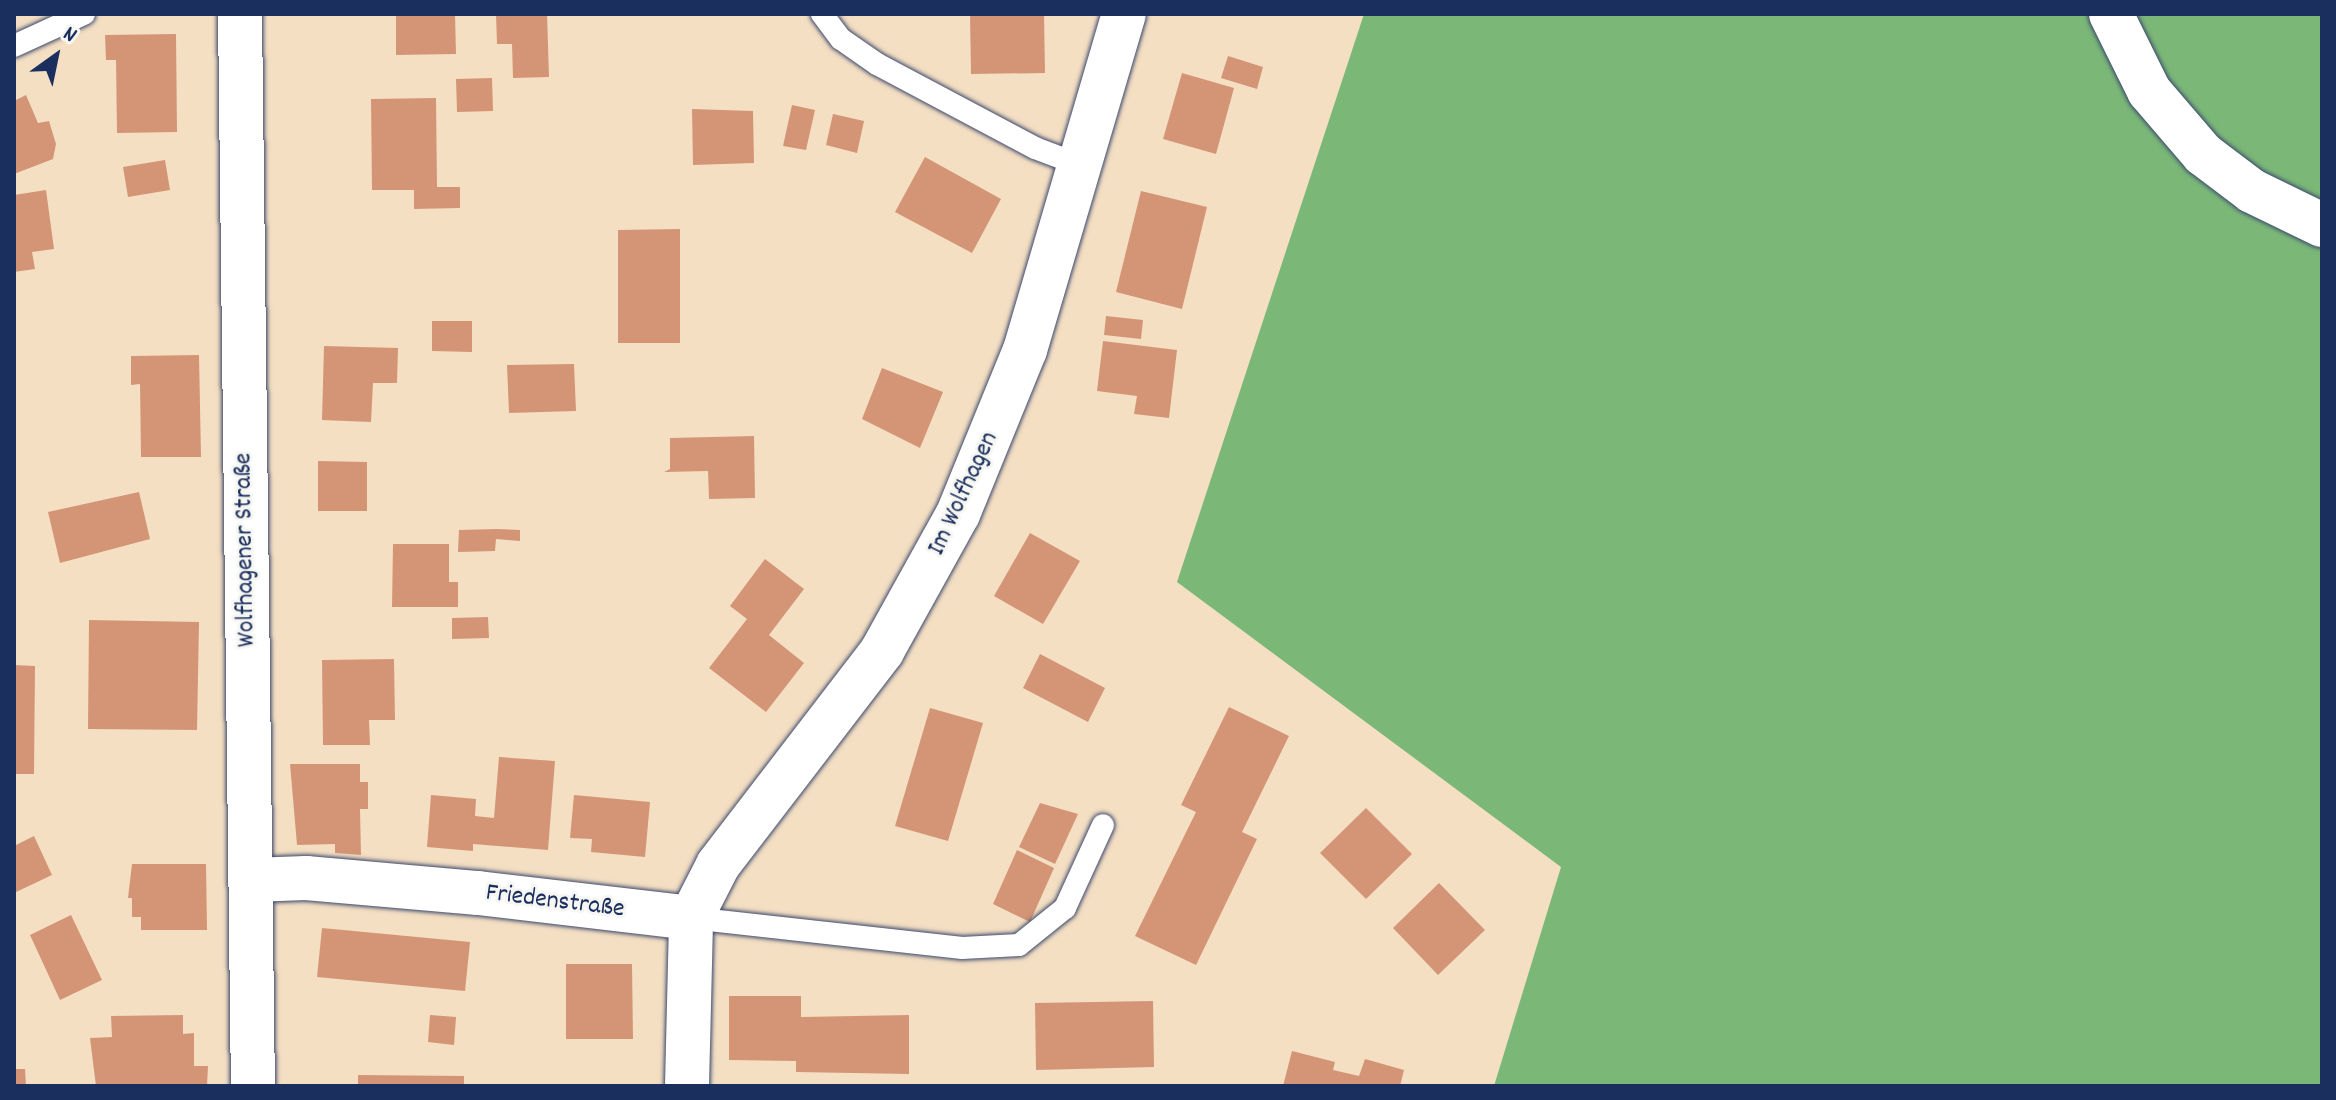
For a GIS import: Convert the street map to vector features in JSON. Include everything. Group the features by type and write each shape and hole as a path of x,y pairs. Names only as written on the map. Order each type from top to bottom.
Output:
{"street":[{"name":"Wolfhagener Straße","path":"240,14 253,1086"},
{"name":"Im Wolfhagen","path":"691,918 718,865 882,651 930,568 1025,350 1124,14"},
{"path":"2111,14 2149,91 2203,154 2252,191 2322,225"},
{"name":"Friedenstraße","path":"251,880 306,878 478,893 691,918"},
{"path":"687,1086 691,918"}],"lane":[{"path":"14,46 84,14"},
{"path":"822,14 841,39 877,64 1035,148 1080,165"},
{"path":"691,918 962,948 1019,945 1065,908 1103,825"}],"green space":[{"path":"1364,14 2322,14 2322,1086 1494,1086 1561,867 1177,582"}],"building":[{"path":"396,14 455,14 456,54 396,55"},
{"path":"496,14 547,14 549,77 513,78 512,44 497,44"},
{"path":"970,14 1044,14 1045,73 971,74"},
{"path":"176,34 177,132 117,133 116,60 106,60 105,35"},
{"path":"1228,56 1263,67 1257,89 1221,78"},
{"path":"1182,73 1234,88 1216,154 1163,139"},
{"path":"492,78 493,111 457,112 456,79"},
{"path":"26,95 38,123 49,121 56,144 53,159 14,174 14,101"},
{"path":"436,98 437,187 460,187 460,208 414,209 414,190 372,190 371,99"},
{"path":"792,105 815,110 806,150 783,146"},
{"path":"692,109 753,111 754,163 693,165"},
{"path":"833,114 864,121 857,153 826,145"},
{"path":"925,157 1001,199 972,253 895,212"},
{"path":"165,160 170,190 128,197 123,167"},
{"path":"46,190 54,249 32,252 35,269 14,272 14,195"},
{"path":"1141,191 1207,207 1182,309 1116,292"},
{"path":"680,229 680,343 618,343 618,230"},
{"path":"1106,316 1143,320 1141,339 1104,335"},
{"path":"432,321 472,321 472,352 432,351"},
{"path":"1103,341 1177,350 1169,418 1134,414 1137,396 1097,391"},
{"path":"324,346 398,348 397,383 373,383 371,422 322,420"},
{"path":"199,355 201,457 141,457 140,384 131,385 131,356"},
{"path":"574,364 576,411 509,413 507,365"},
{"path":"882,368 943,392 920,448 862,419"},
{"path":"754,436 755,498 709,499 708,471 664,472 670,469 670,438"},
{"path":"318,461 367,462 367,511 318,511"},
{"path":"139,492 150,539 60,563 48,512"},
{"path":"459,530 520,530 520,541 496,539 495,551 458,552"},
{"path":"1030,533 1080,561 1043,624 994,596"},
{"path":"393,544 449,544 449,582 458,582 458,607 392,607"},
{"path":"765,559 804,589 769,635 804,663 766,712 709,668 747,619 730,606"},
{"path":"488,617 489,638 452,639 452,618"},
{"path":"89,620 199,622 197,730 88,729"},
{"path":"1040,654 1105,688 1088,722 1023,688"},
{"path":"394,659 395,720 369,720 370,745 323,745 322,660"},
{"path":"14,665 35,666 34,774 14,774"},
{"path":"1229,707 1289,736 1242,832 1257,839 1196,965 1135,936 1196,812 1181,805"},
{"path":"930,708 983,723 948,841 895,826"},
{"path":"499,757 555,761 548,850 473,844 473,851 427,847 431,795 476,799 475,816 494,818"},
{"path":"290,764 360,764 360,782 368,782 368,809 360,809 361,855 335,853 335,844 297,845"},
{"path":"574,795 650,802 645,857 591,852 592,839 570,838"},
{"path":"1040,803 1078,814 1055,864 1019,847"},
{"path":"1366,808 1412,854 1366,899 1320,853"},
{"path":"34,836 52,875 14,893 14,846"},
{"path":"1017,850 1054,868 1030,922 993,904"},
{"path":"132,864 206,864 207,930 141,930 141,917 132,917 132,898 128,898"},
{"path":"1439,883 1485,930 1438,975 1393,928"},
{"path":"71,915 102,980 60,1000 30,935"},
{"path":"322,928 470,942 465,991 317,977"},
{"path":"566,964 632,964 633,1039 566,1039"},
{"path":"729,996 801,996 801,1017 909,1015 909,1074 796,1072 796,1061 729,1060"},
{"path":"1153,1001 1154,1067 1036,1070 1035,1003"},
{"path":"183,1015 183,1034 194,1033 194,1066 208,1066 207,1086 96,1086 90,1038 112,1037 111,1016"},
{"path":"430,1015 456,1017 454,1045 428,1042"},
{"path":"1292,1051 1335,1062 1333,1070 1359,1076 1365,1059 1404,1070 1400,1086 1283,1086"},
{"path":"14,1069 25,1069 26,1086 14,1086"},
{"path":"358,1075 464,1076 464,1086 358,1086"}]}
